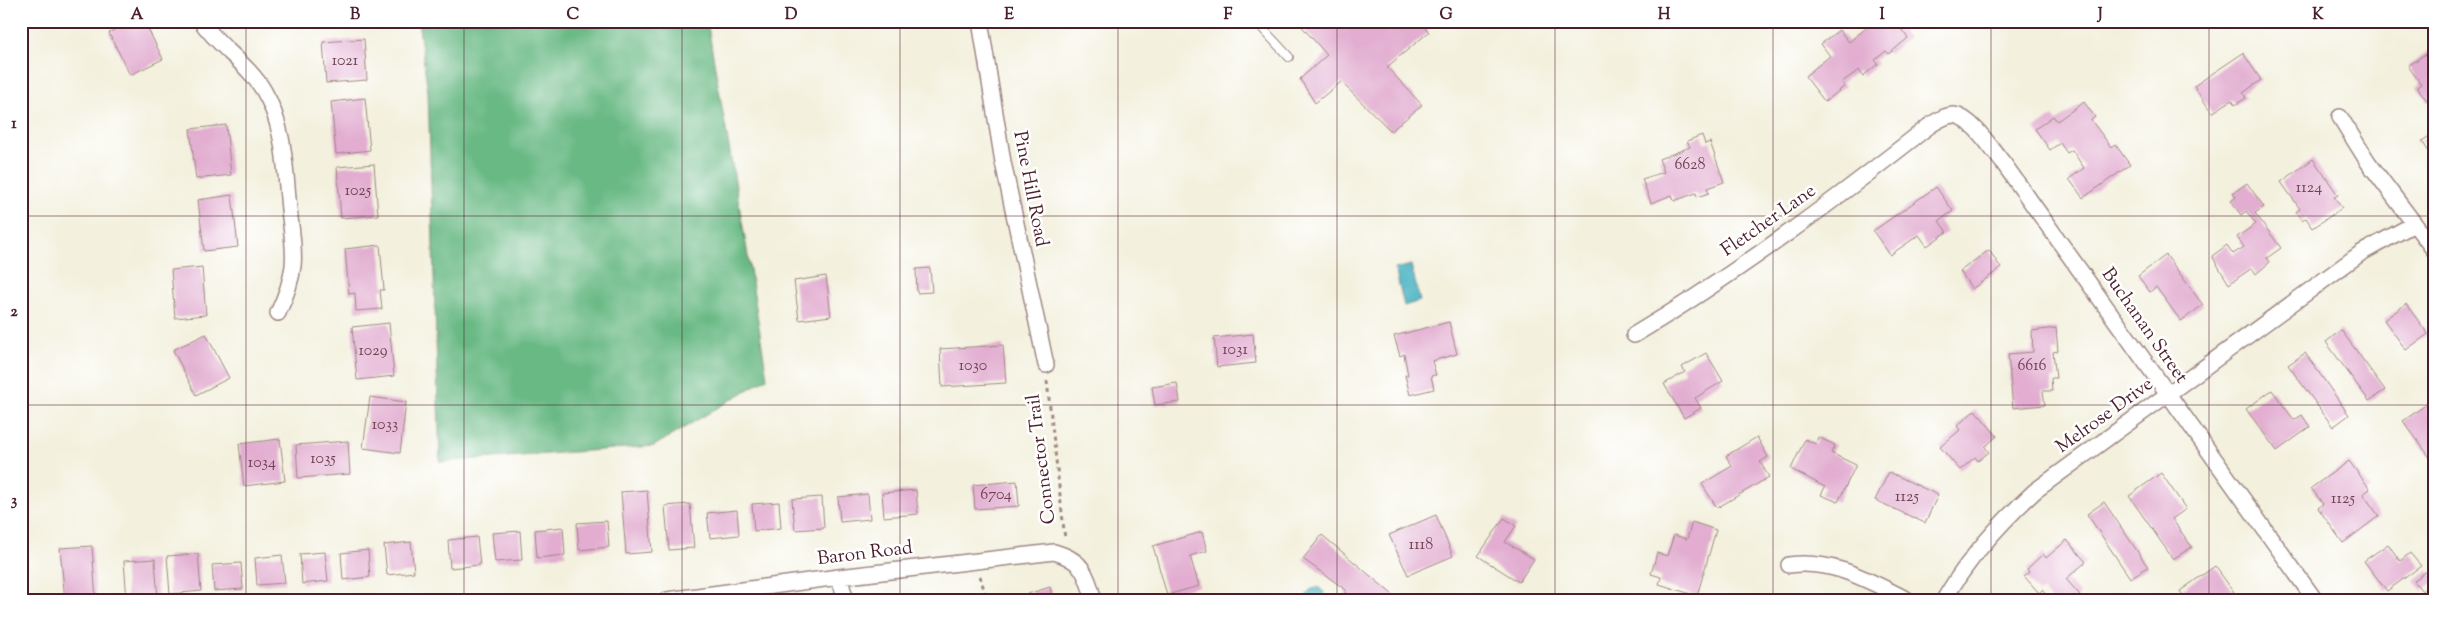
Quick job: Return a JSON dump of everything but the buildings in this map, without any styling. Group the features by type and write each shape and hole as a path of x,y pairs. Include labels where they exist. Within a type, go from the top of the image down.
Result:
{"street":[{"path":"201,21 214,39 246,68 264,90 282,134 294,251 288,291 278,313"},
{"name":"Pine Hill Road","path":"980,21 1003,162 1045,362"},
{"name":"Buchanan Street","path":"1921,132 1945,117 1954,115 1963,118 1974,126 2004,164 2314,600"},
{"path":"2340,117 2368,162 2434,250"},
{"name":"Fletcher Lane","path":"1634,335 1731,272 1834,200 1921,132"},
{"name":"Melrose Drive","path":"1944,600 1978,548 2035,491 2362,253 2414,224"},
{"name":"Baron Road","path":"667,600 1043,552 1054,552 1067,556"},
{"path":"1067,556 1078,563 1087,575 1094,600"},
{"path":"1789,565 1823,564 1846,570 1908,600"},
{"path":"839,577 846,600"}],"lane":[{"path":"1260,21 1263,29 1289,57"}],"path":[{"name":"Connector Trail","path":"1045,362 1067,556"},
{"path":"976,560 987,600"}],"green space":[{"path":"418,21 707,21 767,378 654,446 440,462 428,92"}],"water":[{"path":"1411,265 1420,301 1404,306 1395,269"},
{"path":"1318,587 1324,592 1322,600 1304,600 1310,590"}]}
